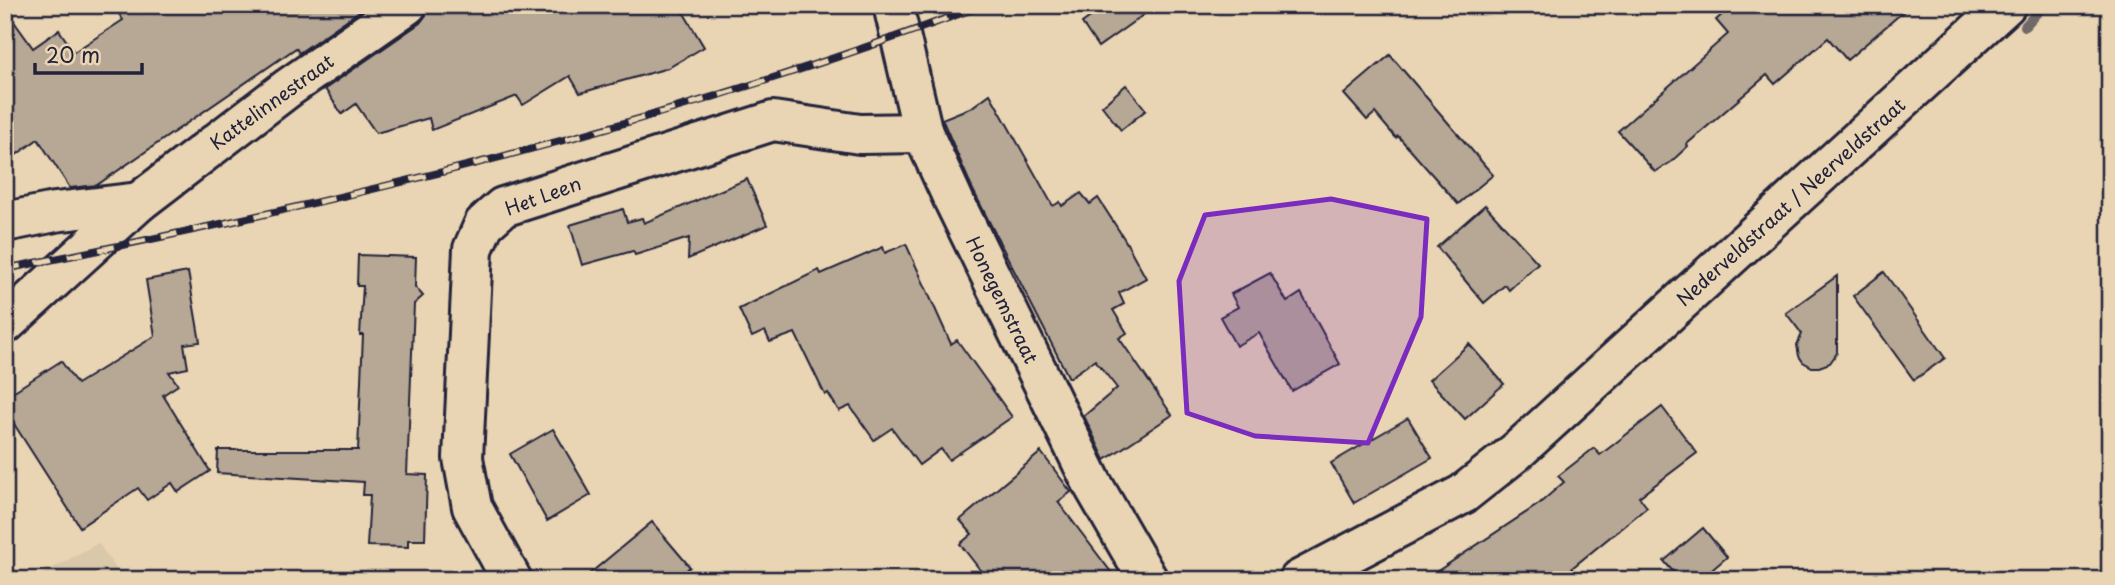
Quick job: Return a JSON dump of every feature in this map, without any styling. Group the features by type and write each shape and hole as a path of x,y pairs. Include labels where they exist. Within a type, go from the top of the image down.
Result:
{"street":[{"name":"Kattelinnestraat","path":"5,324 139,202 288,88 407,5"},
{"name":"Honegemstraat","path":"893,5 923,133 1093,483 1148,580"},
{"name":"Nederveldstraat / Neerveldstraat","path":"1299,580 1463,494 1516,452 2006,5"},
{"name":"Het Leen","path":"512,580 471,506 463,458 473,249 484,223 503,207 773,121 860,134 923,133"},
{"path":"5,222 55,212 139,202"}],"highlighted area":[{"path":"1331,199 1427,219 1421,317 1368,443 1255,436 1187,413 1179,281 1205,215"}],"shaded area":[{"path":"98,543 124,580 32,580"}],"building":[{"path":"113,5 368,5 299,53 296,48 97,185 70,188 38,139 5,163 5,9 33,48 59,30 74,52 123,20"},
{"path":"429,5 679,5 704,47 668,68 580,93 570,76 523,105 517,96 432,130 429,118 376,133 356,104 342,114 325,89 420,23"},
{"path":"1107,5 1157,5 1098,47 1082,23"},
{"path":"1733,5 1911,5 1847,60 1828,38 1775,84 1767,75 1687,144 1671,162 1655,172 1618,131 1728,34 1716,20"},
{"path":"1390,55 1493,175 1458,204 1375,113 1367,120 1344,94"},
{"path":"1126,85 1146,110 1121,130 1102,106"},
{"path":"990,94 1053,206 1060,202 1062,206 1081,193 1090,204 1098,198 1146,278 1119,293 1124,304 1113,310 1127,333 1119,338 1172,415 1105,460 1084,416 1117,388 1095,360 1069,378 973,190 942,119 972,107"},
{"path":"747,179 767,225 688,259 689,238 635,255 633,251 582,265 570,225 623,209 627,222 642,218 644,223"},
{"path":"1485,205 1538,263 1509,290 1505,285 1484,303 1437,247"},
{"path":"906,244 951,344 957,340 1012,417 949,460 941,449 919,465 892,428 874,440 850,406 839,411 828,393 825,395 795,333 770,342 765,331 752,337 739,309 819,270 821,274 883,247 885,253"},
{"path":"358,255 416,257 415,287 423,296 414,304 407,474 427,475 425,540 408,540 408,547 367,546 370,495 363,495 364,482 217,473 218,450 358,450 363,286 357,286"},
{"path":"188,272 200,342 184,344 188,368 169,372 178,385 163,395 210,471 178,492 172,483 147,500 138,488 80,527 5,410 5,397 61,361 77,384 155,336 146,280"},
{"path":"1884,272 1945,358 1914,380 1853,296"},
{"path":"1270,273 1287,302 1301,293 1340,364 1292,391 1259,333 1236,346 1220,317 1238,307 1231,294"},
{"path":"1837,276 1837,353 1830,363 1812,367 1799,356 1797,345 1802,334 1786,313"},
{"path":"1469,344 1504,384 1465,419 1429,380"},
{"path":"1662,407 1697,453 1639,497 1647,507 1572,568 1580,580 1424,580 1539,504 1564,482 1558,476 1594,448 1600,455"},
{"path":"1408,418 1432,458 1354,503 1331,463"},
{"path":"553,429 591,495 547,521 510,454"},
{"path":"1041,452 1071,492 1058,502 1117,580 988,580 960,544 972,534 960,520"},
{"path":"652,522 690,567 675,580 582,580"},
{"path":"1703,528 1727,557 1700,580 1680,580 1664,561"}],"waterway":[{"path":"2025,26 2044,5"}],"railway":[{"path":"5,269 253,217 500,157 743,88 983,5"}]}
